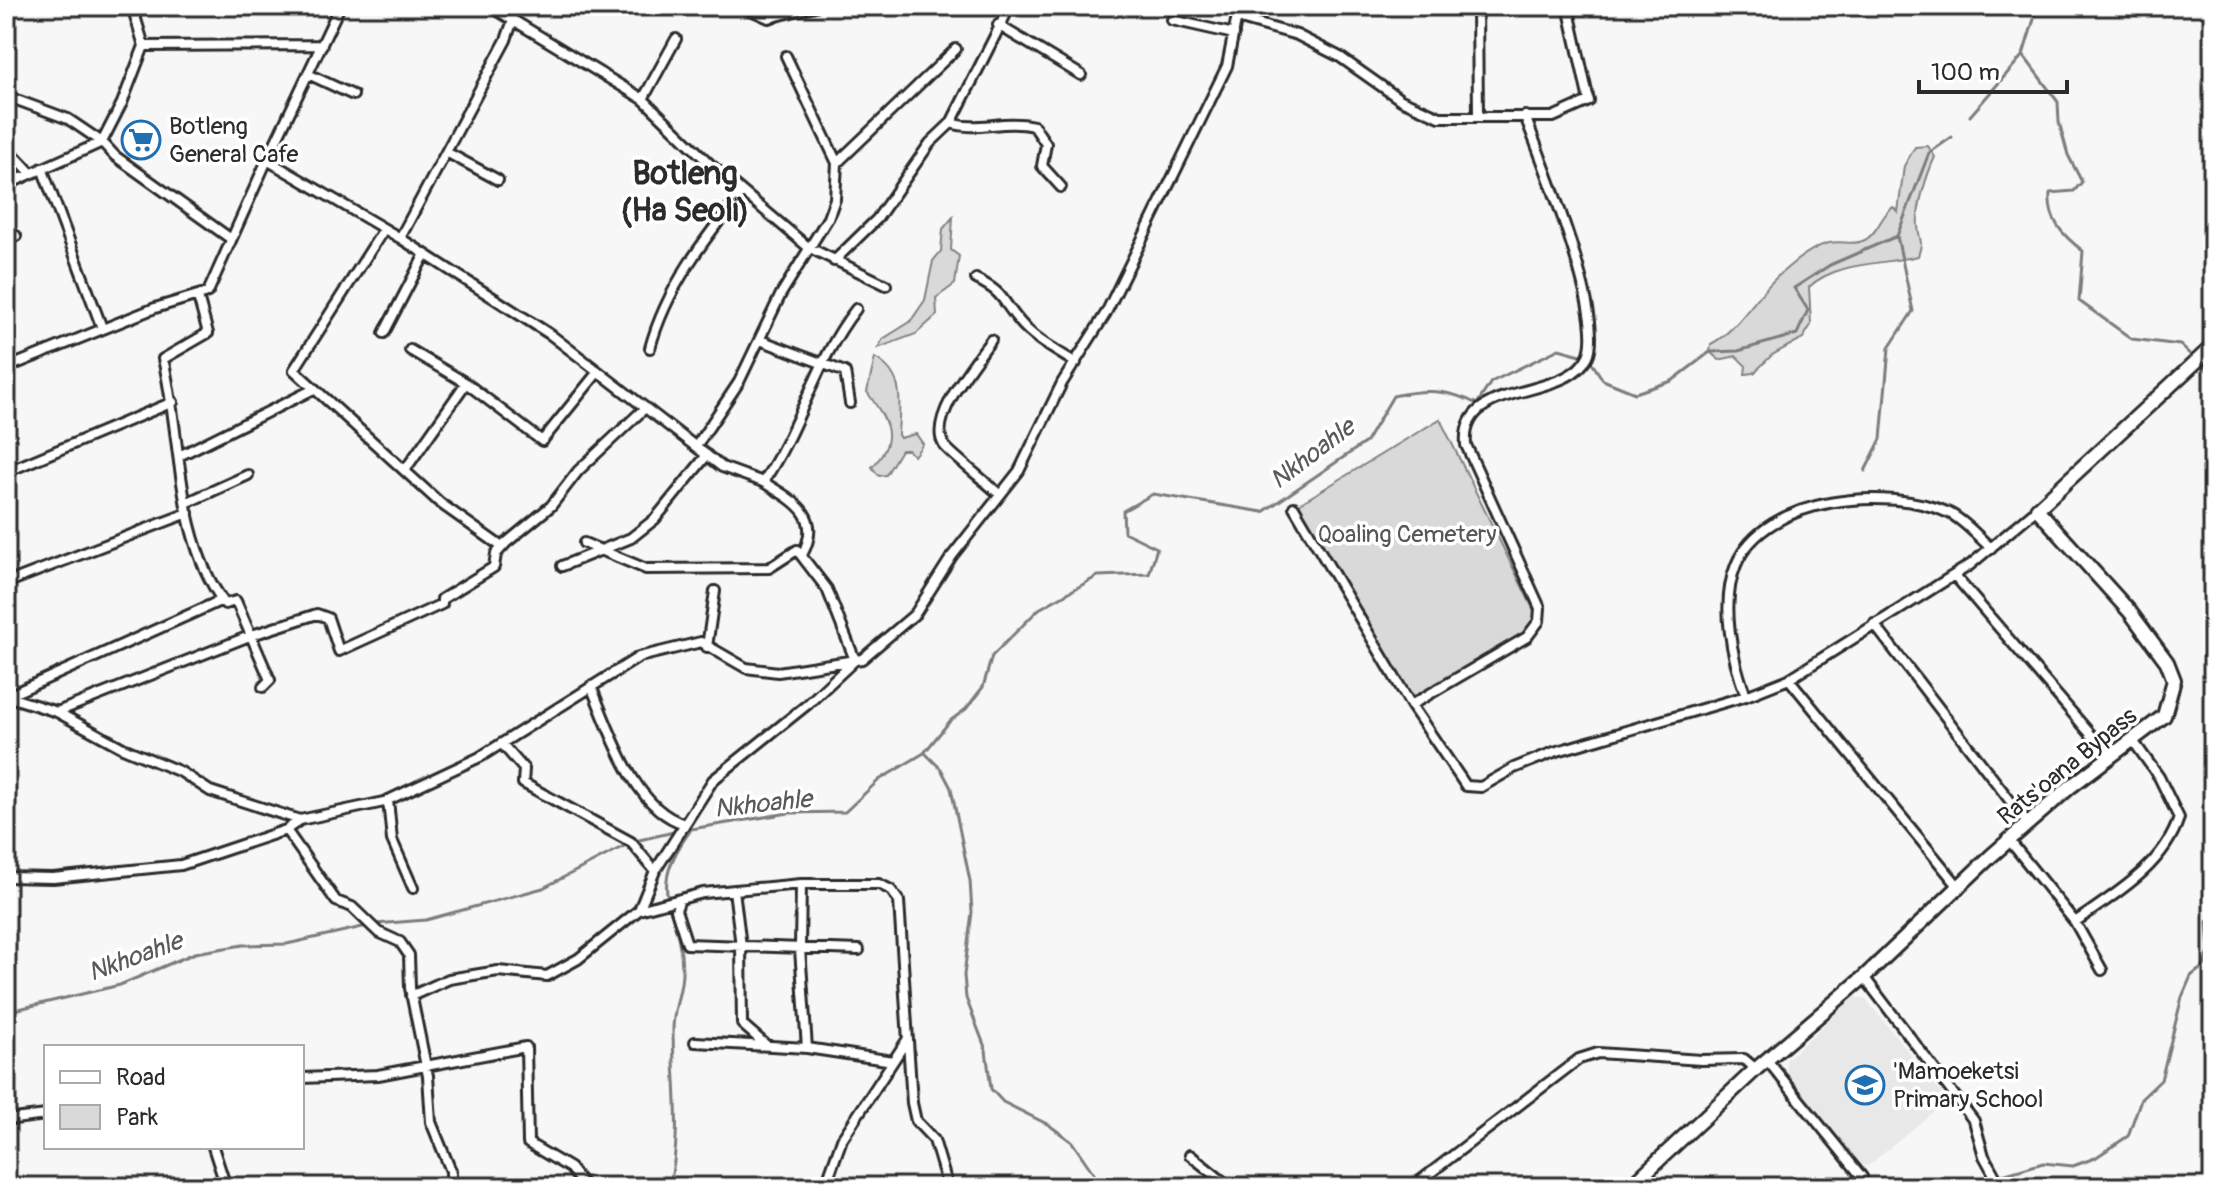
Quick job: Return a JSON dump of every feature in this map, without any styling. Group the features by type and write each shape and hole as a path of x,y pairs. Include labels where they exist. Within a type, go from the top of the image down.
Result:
{"street":[{"path":"6,185 102,142 122,103 144,46 132,6"},
{"path":"6,368 102,328 208,292 340,6"},
{"path":"490,6 643,99 680,138 808,247 886,285"},
{"path":"746,7 769,18 815,6"},
{"path":"834,261 877,219 930,143 951,123 1010,6"},
{"path":"6,877 53,878 181,865 286,830 300,820 388,800 502,744 639,657 666,648 701,642 746,668 767,671 862,659 915,614 952,556 1019,471 1062,383 1147,233 1184,148 1227,66 1239,6"},
{"path":"1477,6 1478,116"},
{"path":"1237,18 1297,35 1340,57 1401,100 1440,117 1553,117 1589,101 1568,6"},
{"path":"400,238 448,153 513,20"},
{"path":"1172,20 1234,34"},
{"path":"998,25 1081,75"},
{"path":"643,99 676,39"},
{"path":"144,46 322,45"},
{"path":"837,163 956,49"},
{"path":"697,445 739,382 781,294 828,218 835,199 837,163 786,56"},
{"path":"308,74 353,95"},
{"path":"6,96 68,119 231,239"},
{"path":"1411,705 1527,637 1539,621 1540,608 1465,436 1471,419 1491,402 1571,375 1588,357 1591,345 1584,297 1563,218 1525,116"},
{"path":"951,123 967,129 997,122 1034,126 1046,144 1042,166 1061,187"},
{"path":"448,153 498,180"},
{"path":"6,155 17,158 31,173"},
{"path":"267,160 400,238 551,335 722,467 763,482 800,510 811,524 812,534 802,555"},
{"path":"42,168 102,328"},
{"path":"650,348 668,303 697,250 742,192"},
{"path":"384,229 294,370 452,513 475,525 502,547"},
{"path":"6,241 16,236"},
{"path":"384,333 425,254"},
{"path":"976,279 993,287 1009,303 1019,322 1076,363"},
{"path":"198,297 208,333 163,359 173,402 187,508 193,537 222,600 225,604 236,601 252,635 270,680 263,687"},
{"path":"763,482 788,440 822,362 856,309"},
{"path":"760,340 845,372 850,403"},
{"path":"991,340 954,392 939,425 943,444 1000,495"},
{"path":"1294,507 1411,705 1466,786 1481,787 1514,768 1554,752 1746,696 1789,679 1954,575 1991,548 2213,346"},
{"path":"410,350 466,383 542,441 597,373"},
{"path":"405,470 466,383"},
{"path":"179,456 314,389"},
{"path":"6,472 173,402"},
{"path":"57,712 252,635 323,615 331,624 339,651 442,604 442,599 494,567 496,554 502,547 551,506 578,471 645,408"},
{"path":"562,566 631,538 655,519 707,455"},
{"path":"6,583 187,508 248,475"},
{"path":"1746,696 1735,666 1729,597 1736,564 1754,540 1788,514 1841,501 1920,504 1951,514 1991,548"},
{"name":"Rats'oana Bypass","path":"1639,1185 1761,1064 1864,977 2009,840 2164,716 2174,680 2167,662 2130,612 2037,509"},
{"path":"584,543 646,569 769,568 797,550 827,589 855,660"},
{"path":"1954,575 2111,758"},
{"path":"707,647 715,591"},
{"path":"7,695 222,600"},
{"path":"1874,624 2028,824"},
{"path":"639,910 655,871 713,780 808,704 855,660"},
{"path":"1789,679 1959,887"},
{"path":"591,686 631,780 669,820 685,824"},
{"path":"7,695 57,712 123,748 181,772 210,791 300,820"},
{"path":"2075,922 2148,868 2172,840 2179,818 2159,777 2134,742"},
{"path":"502,744 524,769 523,783 631,842 655,871"},
{"path":"388,800 392,840 413,888"},
{"path":"286,830 336,901 352,907 378,932 400,942 409,955 411,996 426,1066 431,1122 451,1171 451,1185"},
{"path":"2009,840 2075,922 2102,970"},
{"path":"411,996 449,979 498,971 547,976 578,959 639,910 680,899 801,884 879,884 891,890 899,901 907,1040 916,1121 934,1140 948,1187"},
{"path":"801,884 800,949 807,1048"},
{"path":"734,890 741,946 742,1024 766,1045"},
{"path":"680,899 676,910 687,944 859,950"},
{"path":"1864,977 1974,1121 1984,1156 2001,1187"},
{"path":"828,1186 842,1139 907,1040"},
{"path":"695,1042 834,1049 893,1061"},
{"path":"304,1078 378,1075 526,1047 528,1143 570,1168 585,1187"},
{"path":"1412,1187 1579,1059 1598,1053 1701,1060 1744,1059 1761,1064 1862,1177 1852,1187"},
{"path":"6,1120 44,1115"},
{"path":"214,1149 226,1187"},
{"path":"1190,1155 1230,1187"}],"shaded area":[{"name":"'Mamoeketsi Primary School","path":"1854,997 1866,999 1943,1095 1944,1103 1868,1166 1859,1165 1787,1074 1786,1060"}],"green space":[{"path":"1928,146 1935,157 1919,210 1921,243 1918,256 1847,268 1820,279 1809,287 1811,325 1803,338 1772,355 1754,373 1745,374 1746,366 1736,356 1719,360 1710,352 1711,344 1729,331 1769,285 1801,257 1829,243 1865,240 1893,207 1898,212 1904,166 1915,147"},
{"path":"953,217 951,250 959,256 955,284 936,298 937,315 916,334 878,348 883,339 910,322 925,300 933,261 941,251 943,229"},
{"path":"875,358 885,365 897,382 900,402 898,435 900,438 916,434 923,444 914,456 908,450 901,450 886,475 879,476 872,467 886,447 888,430 867,392"},
{"name":"Qoaling Cemetery","path":"1440,419 1539,621 1527,637 1411,705 1299,504"}],"waterway":[{"name":"Nkhoahle","path":"1970,116 2023,55 2038,6"},
{"path":"2023,55 2058,102 2059,122 2068,155 2082,182 2074,191 2050,193 2054,219 2083,251 2079,301 2132,339 2180,345 2195,359"},
{"name":"Nkhoahle","path":"685,830 789,813 845,812 879,780 924,753 983,687 992,656 1039,609 1098,576 1149,574 1157,548 1124,532 1123,511 1153,494 1263,512 1366,442 1393,396 1436,392 1456,395 1477,404 1491,382 1559,349 1588,357 1603,380 1635,393 1672,381 1710,352 1738,351 1797,334 1808,310 1794,288 1830,265 1897,236 1929,153 1952,137"},
{"path":"1865,471 1881,439 1889,348 1913,311 1897,236"},
{"path":"2201,364 2210,373 2213,384"},
{"path":"925,753 941,769 951,788 970,881 972,912 964,975 966,998 986,1050 991,1089 1003,1102 1049,1125 1072,1142 1103,1187"},
{"name":"Nkhoahle","path":"635,841 678,831"},
{"path":"669,1187 676,1147 673,1021 682,969 667,886 676,853 690,831"},
{"name":"Nkhoahle","path":"375,924 426,920 543,888 628,844"},
{"path":"1983,1187 1996,1177 2043,1163 2073,1166 2095,1158 2128,1136 2141,1099 2161,1080 2182,997 2191,976 2204,966 2209,951 2207,922 2213,914"},
{"name":"Nkhoahle","path":"6,1012 120,985 195,953 243,945 287,944 367,926"}],"place":[{"name":"Botleng General Cafe","path":"141,140"},
{"name":"'Mamoeketsi Primary School","path":"1865,1085"}],"district":[{"name":"Botleng (Ha Seoli)","path":"685,192"}]}
